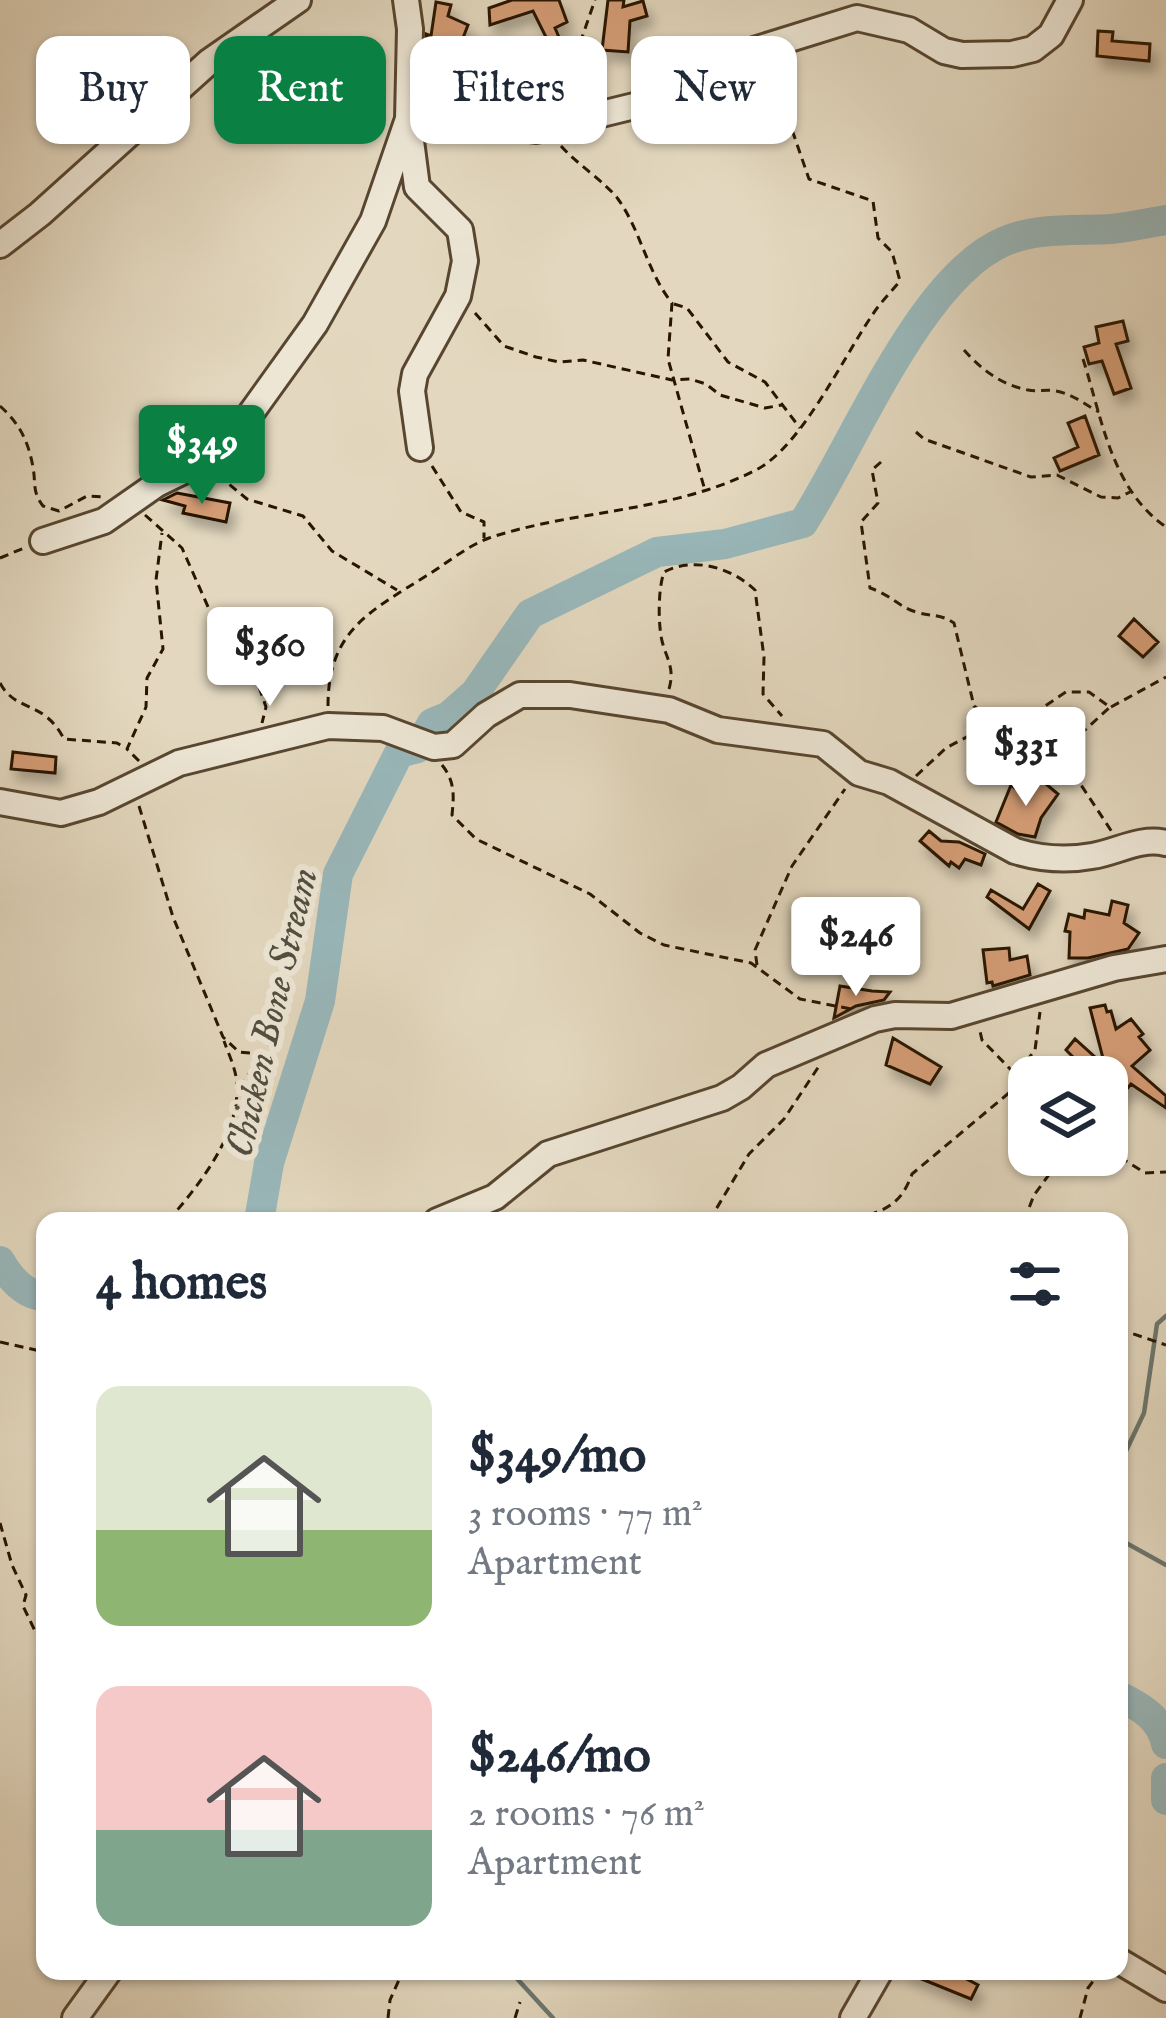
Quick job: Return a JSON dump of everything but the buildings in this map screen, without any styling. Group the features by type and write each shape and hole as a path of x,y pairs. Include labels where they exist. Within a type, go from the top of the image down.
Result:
{"street":[{"path":"0,245 210,61 298,0"},
{"path":"43,541 104,521 157,484 208,459 241,427 338,287 388,188 410,108 406,0"},
{"path":"797,37 857,18 910,30 944,51 1012,54 1033,49 1051,35 1070,0"},
{"path":"413,144 417,187 460,230 466,262 458,296 415,374 412,392 420,448"},
{"path":"0,802 61,813 132,788 155,773 328,726 394,730 432,747 460,742 486,715 520,695 570,695 669,710 718,730 835,750 859,773 901,789 1016,851 1055,860 1102,854 1150,839 1166,843"},
{"path":"459,1212 495,1197 548,1154 722,1098 766,1064 875,1019 967,1012 1114,968 1166,959"},
{"path":"1128,1966 1166,1989"},
{"path":"75,2018 102,1980"},
{"path":"853,2018 875,1980"}],"path":[{"path":"582,36 595,0"},
{"path":"569,144 585,172 615,195 641,240 659,287 672,303 687,308 728,362 765,382 800,428"},
{"path":"328,726 328,685 339,646 359,620 399,591 484,540 635,510 760,469 800,428 856,347 870,318 900,281 892,252 878,238 873,201 808,179 797,144"},
{"path":"458,296 504,346 559,362 583,360 706,384 720,394 765,408 782,405"},
{"path":"672,303 668,358 705,489"},
{"path":"964,350 1004,382 1034,391 1051,389 1100,412"},
{"path":"1083,359 1114,459 1130,492 1166,527"},
{"path":"0,406 22,428 33,466 32,486 43,506 59,511 97,495 125,506 182,548 220,634 258,684 266,707 265,742"},
{"path":"916,432 924,439 1031,477 1057,475 1101,497 1118,498 1130,492"},
{"path":"420,448 438,471 454,505 484,522 484,540"},
{"path":"208,459 220,477 247,499 302,516 332,551 399,591"},
{"path":"881,462 872,470 878,502 861,522 870,588 893,595 918,614 940,613 954,623 974,706 1001,725"},
{"path":"127,749 146,707 147,678 163,649 156,580 163,530"},
{"path":"0,558 43,541"},
{"path":"669,710 673,672 662,640 664,572 688,566 727,568 755,590 764,657 763,694 802,741"},
{"path":"1102,854 1113,835 1060,753 1110,707 1166,676"},
{"path":"0,683 10,698 48,715 64,739 117,742 155,773"},
{"path":"901,789 946,748 1039,710 1066,692 1089,692 1110,707"},
{"path":"432,747 450,774 452,814 476,839 577,887 664,945 758,966 800,999 833,1002 875,1019"},
{"path":"758,966 755,950 792,866 859,773"},
{"path":"132,788 173,917 235,1073 237,1094 227,1134 176,1212"},
{"path":"237,1094 275,1029 273,985"},
{"path":"1030,1056 1042,1005 1038,991"},
{"path":"967,1012 982,1040 1008,1066"},
{"path":"223,1037 239,1052 266,1051"},
{"path":"714,1212 749,1154 784,1120 828,1054 831,1040"},
{"path":"880,1212 888,1210 906,1190 912,1174 1008,1095"},
{"path":"1128,1163 1145,1174 1166,1172"},
{"path":"1028,1212 1048,1176"},
{"path":"1128,1331 1166,1345"},
{"path":"0,1342 36,1350"},
{"path":"0,1523 26,1595 23,1606 36,1633"},
{"path":"388,2018 399,1980"},
{"path":"1080,2018 1095,1980"},
{"path":"515,2018 520,2002"}],"waterway":[{"name":"Chicken Bone Stream","path":"261,1212 269,1163 320,1001 338,874 399,753 418,748 432,723 449,716 475,693 530,614 657,552 725,544 803,523 916,327 972,262 1003,242 1029,234 1166,220"},
{"name":"Chicken Bone Stream","path":"0,1261 19,1285 36,1294"},
{"path":"0,1282 12,1280"},
{"path":"1128,1447 1144,1413 1157,1324 1166,1316"},
{"path":"1128,1544 1166,1565"},
{"path":"1128,1701 1155,1720 1166,1744"},
{"path":"1166,1778 1166,1800"},
{"path":"518,1980 553,2018"}]}
